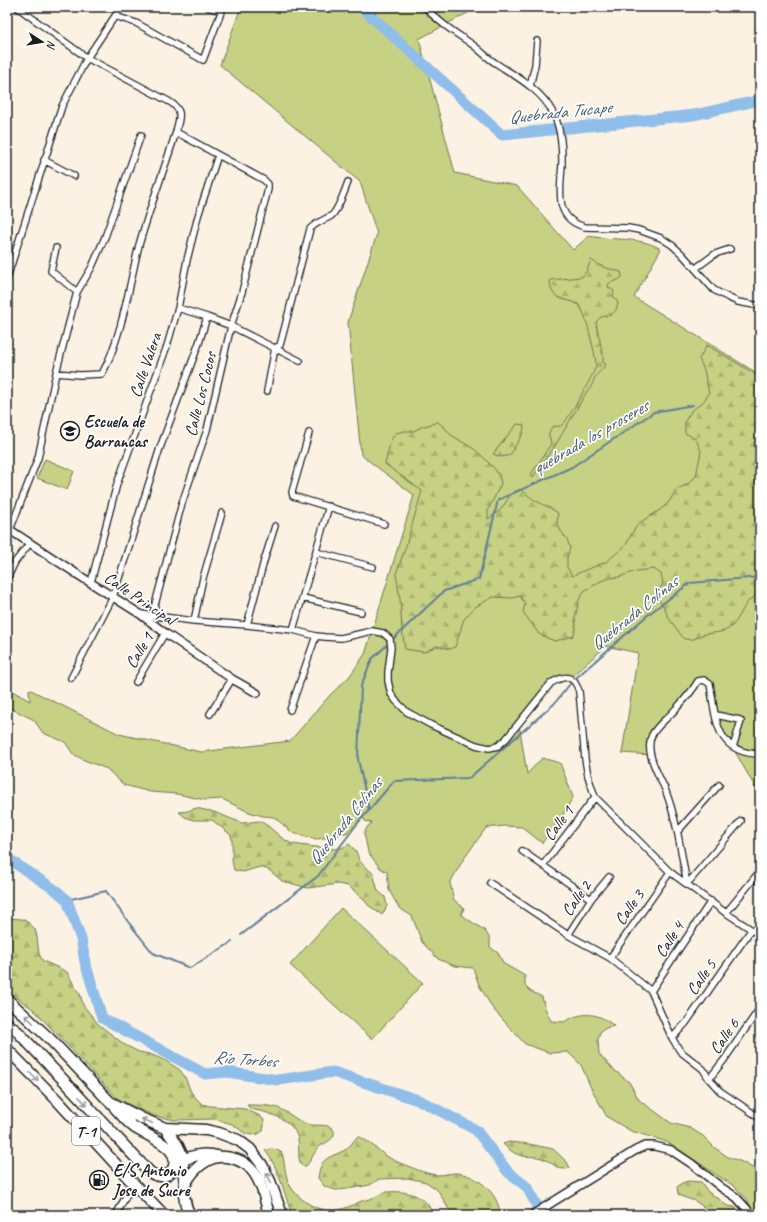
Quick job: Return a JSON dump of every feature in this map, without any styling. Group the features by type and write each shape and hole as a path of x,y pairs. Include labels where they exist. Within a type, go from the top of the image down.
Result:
{"highway":[{"name":"T-1","path":"7,999 50,1039 110,1102 143,1119 165,1128 206,1130 238,1140 250,1149 262,1164 270,1181 282,1215"},
{"path":"7,1023 155,1176 165,1176 174,1169 179,1162 196,1156 209,1153 220,1157"},
{"name":"T-1","path":"7,1049 57,1100 164,1215"},
{"path":"110,1102 134,1127 170,1150 179,1162"},
{"path":"165,1128 178,1146 179,1162 185,1185 184,1195 186,1206 190,1215"},
{"path":"185,1185 191,1175 209,1159 230,1157 251,1168 257,1177 270,1215"}],"street":[{"path":"17,7 87,58 170,102 177,107 180,112 176,132 140,244 122,315 106,366 102,374 80,375 56,373"},
{"path":"7,278 62,106 87,58 120,7"},
{"path":"115,16 136,23 203,60 222,9 208,7"},
{"path":"425,7 434,17 456,34 473,45 492,61 530,86 548,104 558,125 562,160 560,186 561,207 568,218 580,225 585,226 628,228 651,234 672,245 696,268 714,290 744,304 760,306"},
{"path":"530,86 535,65 537,40"},
{"path":"176,132 218,155"},
{"path":"9,529 38,458 56,373 77,292 92,267 105,237 141,134"},
{"name":"Calle Los Cocos","path":"152,616 182,503 207,430 231,326 242,292 268,189 268,184 264,180 218,155"},
{"name":"Calle Valera","path":"92,582 117,484 167,346 178,308 187,260 198,216 218,155"},
{"path":"44,160 74,176"},
{"path":"267,391 275,348 280,345 310,229 332,215 341,200 348,182"},
{"path":"56,248 51,271 77,292"},
{"path":"696,268 715,254 730,249"},
{"path":"7,258 13,260"},
{"path":"178,308 231,326 300,361"},
{"path":"71,678 113,597 160,448 199,343 207,317"},
{"path":"308,433 292,494 293,496 384,524"},
{"path":"294,630 329,506"},
{"path":"194,621 203,578 222,513"},
{"path":"247,625 275,526"},
{"name":"Calle Principal","path":"9,529 92,582 140,614 165,633 257,693"},
{"path":"7,580 15,562 30,543"},
{"path":"316,552 373,567"},
{"path":"303,598 361,612"},
{"path":"140,614 194,621 294,630 316,636 341,638 372,631 383,633 390,639 391,648 388,680 391,694 396,701 407,712 431,725 476,745 489,748 498,746 506,739 551,683 561,677 570,677 576,682 579,691 585,759 588,776 595,797 670,872 726,913 760,935"},
{"name":"Calle 1","path":"136,682 165,633"},
{"path":"290,710 316,636"},
{"path":"210,714 232,678"},
{"path":"687,884 678,831 672,809 651,756 649,744 652,735 656,728 671,715 694,689 698,681 707,681 710,684 719,731 725,740 733,747 748,754 760,754"},
{"path":"716,715 741,721 733,747"},
{"path":"678,831 719,785"},
{"name":"Calle 1","path":"543,866 595,797"},
{"path":"687,884 741,821"},
{"path":"522,851 591,899"},
{"path":"726,913 760,871"},
{"name":"Calle 3","path":"610,958 670,872"},
{"name":"Calle 2","path":"568,935 591,899 608,877"},
{"path":"490,883 568,935 610,958 651,991 672,1038 680,1051 703,1069 709,1079 720,1091 760,1118"},
{"name":"Calle 4","path":"651,991 711,902"},
{"name":"Calle 5","path":"672,1038 686,1023 752,930"},
{"name":"Calle 6","path":"709,1079 760,1008"},
{"path":"532,1215 631,1153 645,1146 654,1146 671,1150 736,1197 747,1209 750,1215"},
{"path":"116,1215 133,1183"}],"green space":[{"path":"241,7 475,7 475,9 419,39 455,173 517,186 573,250 589,236 635,240 661,249 634,297 760,375 760,796 733,748 719,732 710,684 704,680 698,682 658,730 650,744 651,755 622,753 638,653 606,646 570,678 551,684 519,724 527,774 542,758 560,763 573,797 561,818 542,843 522,827 504,826 486,828 463,860 450,883 454,900 464,908 461,915 484,930 490,938 490,947 498,953 504,964 525,976 525,986 530,991 542,997 551,1021 564,1022 577,1016 590,1015 608,1021 614,1026 606,1028 600,1032 598,1040 599,1054 613,1069 629,1082 639,1100 671,1123 690,1128 703,1136 715,1148 728,1157 742,1162 756,1170 760,1175 760,1215 753,1215 747,1199 734,1186 667,1142 631,1131 607,1117 591,1088 581,1065 568,1052 550,1053 525,1044 493,1009 479,985 473,968 455,966 438,959 422,942 412,916 399,908 389,890 387,872 380,868 368,852 364,833 368,826 372,823 365,821 362,815 357,824 348,832 333,837 316,839 293,833 274,817 249,812 222,799 205,800 177,794 150,792 124,785 107,769 73,754 65,742 43,733 34,720 7,705 7,688 30,701 29,689 119,734 201,752 290,741 330,695 349,677 365,654 414,495 361,455 348,322 377,234 360,182 220,65"},
{"path":"591,260 603,267 621,272 622,277 609,283 608,287 614,291 613,295 618,303 616,310 611,315 601,317 596,322 603,363 606,364 595,377 591,387 587,391 555,446 533,477 530,476 551,444 549,434 550,430 552,427 561,426 566,421 596,366 591,339 582,310 574,303 564,300 554,294 551,288 550,280 582,277"},
{"path":"707,345 760,377 760,594 754,596 747,603 736,622 729,629 722,632 702,635 695,639 684,639 668,617 659,600 659,591 663,583 661,574 654,569 636,571 619,577 610,578 601,581 584,591 579,600 575,618 576,628 573,636 555,641 547,638 539,634 523,612 525,604 520,596 512,598 493,597 475,607 464,619 455,647 450,649 437,646 424,652 405,649 396,574 422,491 385,464 391,440 396,433 414,431 421,427 438,422 451,435 481,455 499,475 501,484 488,510 488,519 502,508 512,493 520,489 534,500 558,513 557,523 567,539 570,548 567,557 567,567 572,576 606,562 626,545 639,523 660,510 669,502 676,490 688,484 696,476 701,451 696,439 685,433 685,421 692,410 702,403 709,394 704,370 699,359"},
{"path":"517,424 524,425 523,433 510,455 501,457 493,454"},
{"path":"45,459 74,471 67,490 37,478"},
{"path":"196,808 214,812 242,823 260,821 290,843 333,849 342,848 349,844 356,851 359,860 373,873 378,891 385,897 387,906 382,915 368,905 363,898 348,886 338,884 308,888 282,881 269,870 260,867 243,872 234,870 232,861 231,835 212,820 194,820 185,817 179,812"},
{"path":"341,908 423,983 372,1039 290,965"},
{"path":"7,918 22,919 35,929 39,954 43,961 67,972 80,994 83,1005 98,1024 125,1045 139,1052 150,1054 166,1061 180,1070 185,1077 191,1092 202,1104 245,1109 260,1116 264,1120 263,1131 252,1135 246,1134 232,1124 215,1119 175,1120 154,1116 117,1098 34,1010 7,990"},
{"path":"247,1105 278,1108 307,1124 324,1125 330,1127 334,1131 334,1134 330,1140 318,1148 306,1166 302,1166 299,1156 297,1136 290,1125 278,1117 253,1109"},
{"path":"358,1136 390,1158 430,1174 438,1175 456,1173 471,1177 491,1192 499,1206 500,1214 484,1215 473,1212 468,1215 455,1215 448,1208 435,1188 426,1182 408,1178 379,1179 370,1185 348,1189 336,1190 325,1187 318,1178 323,1162 326,1159 347,1149"},
{"path":"509,1142 553,1149 567,1162 570,1168 562,1169 541,1158 517,1154 503,1144"},
{"path":"272,1149 282,1153 290,1186 301,1198 316,1208 333,1211 385,1193 400,1192 413,1194 427,1203 431,1215 292,1215 278,1174 265,1150"},
{"path":"688,1181 701,1182 708,1192 728,1206 735,1207 741,1215 717,1215 695,1201 678,1194 677,1187"}],"waterway":[{"name":"Quebrada Tucape","path":"361,7 502,135 694,115 760,100"},
{"name":"quebrada los proseres","path":"393,639 444,591 479,579 498,500 572,467 654,412 693,405"},
{"name":"Quebrada Colinas","path":"577,677 650,613 690,583 760,577"},
{"name":"quebrada los proseres","path":"369,810 358,759 361,686 372,659 388,644"},
{"name":"Quebrada Colinas","path":"241,935 318,876 357,824 394,781 469,778 554,704 570,684"},
{"name":"Río Torbes","path":"7,858 57,891 67,900 81,939 85,962 102,1018 205,1074 227,1072 278,1080 333,1072 421,1101 476,1130 508,1172 527,1187 536,1204 538,1215"},
{"name":"Quebrada Colinas","path":"67,900 106,891 153,953 190,968 232,942"},
{"path":"754,1215 760,1211"}],"place":[{"name":"Escuela de Barrancas","path":"70,431"},
{"name":"E/S Antonio Jose de Sucre","path":"99,1180"}]}
